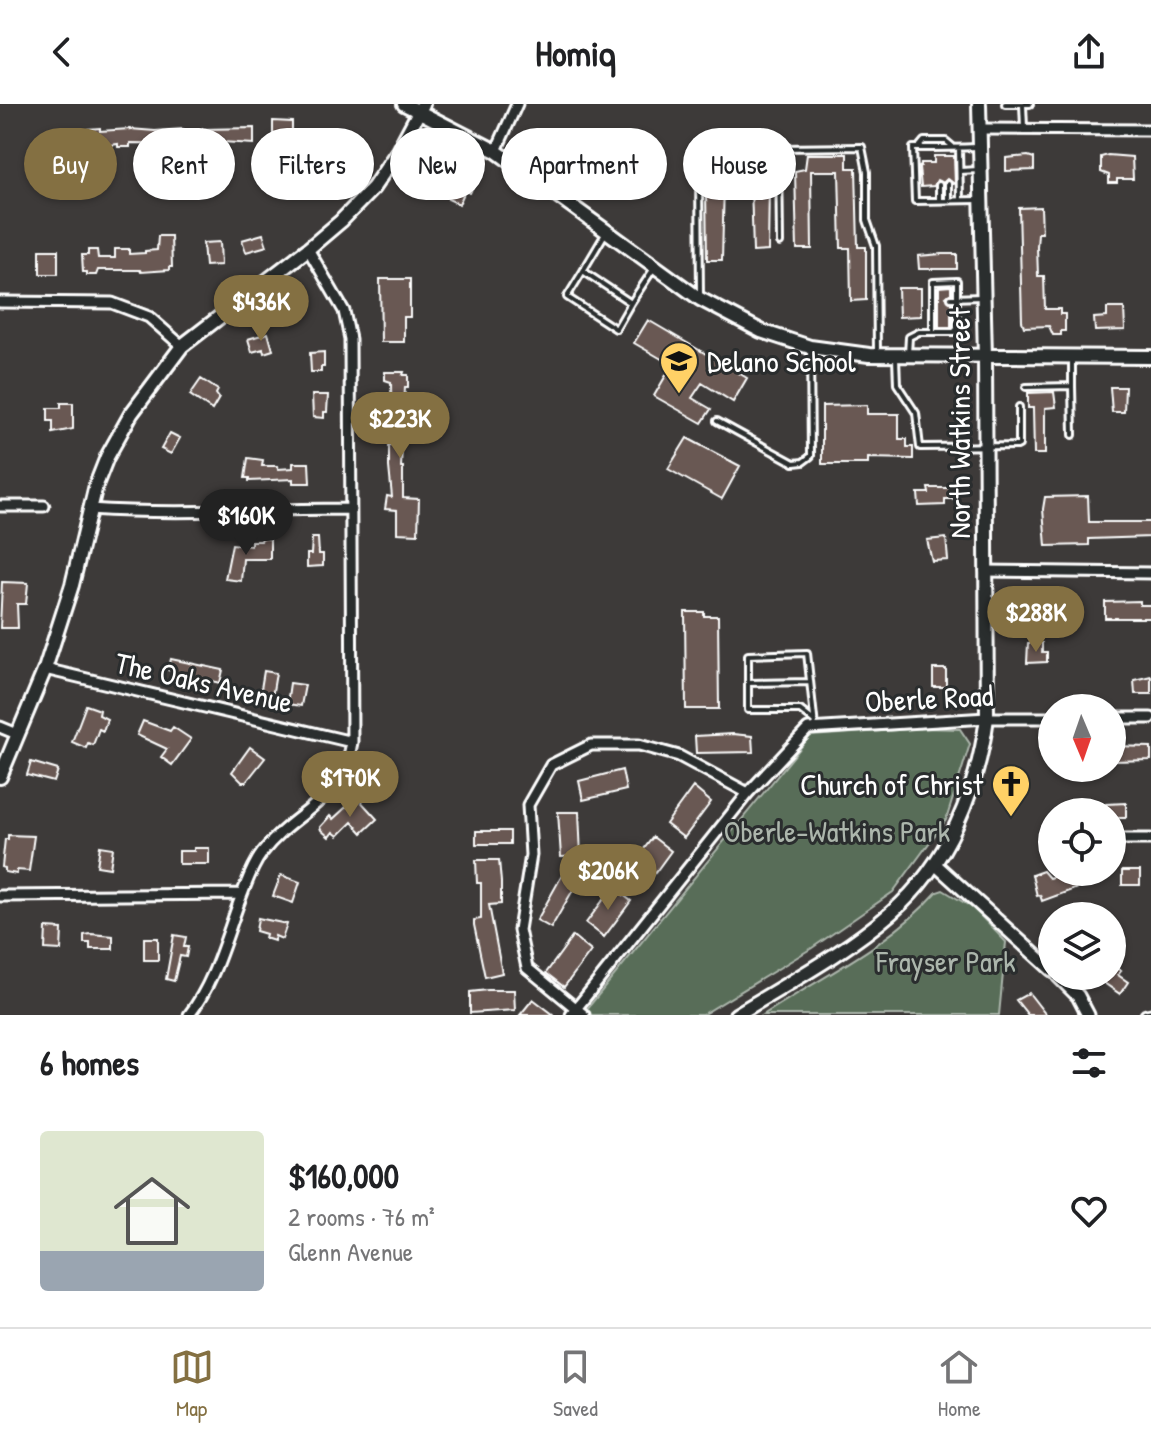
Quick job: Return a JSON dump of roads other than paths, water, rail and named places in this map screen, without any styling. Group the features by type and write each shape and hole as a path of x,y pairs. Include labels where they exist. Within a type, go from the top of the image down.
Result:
{"main road":[{"path":"404,104 421,108 496,151 700,299 761,331 810,347 877,355 1151,357"},
{"name":"North Watkins Street","path":"736,1015 805,973 891,913 916,889 935,864 955,828 978,770 987,718 985,357 979,104"},
{"path":"0,777 45,669 72,585 89,509 107,457 118,436 182,346 308,249 373,188 398,151 421,108"}],"street":[{"path":"496,151 517,104"},
{"path":"981,129 1151,130"},
{"path":"189,1015 208,984 242,894 262,853 340,780 349,763 352,742 350,339 344,311 308,249"},
{"path":"0,302 112,303 149,317 182,346"},
{"path":"0,506 44,506"},
{"path":"89,509 153,514 246,509 350,509"},
{"path":"985,571 1151,573"},
{"name":"The Oaks Avenue","path":"45,669 352,742"},
{"name":"Oberle Road","path":"812,726 1038,718"},
{"path":"1126,718 1151,718"},
{"path":"748,793 679,756 639,745 591,745 551,765 528,805 531,855 519,930 527,968 577,1013 748,793 812,726"},
{"path":"0,727 17,734"},
{"path":"1126,839 1151,839"},
{"path":"935,864 1038,957"},
{"path":"0,896 242,894"},
{"path":"1072,990 1088,1015"}],"lane":[{"path":"1005,104 1030,104"},
{"path":"1023,105 1024,129"},
{"path":"919,148 924,141 946,141 948,156"},
{"path":"796,148 862,147 867,172 867,220 876,246 877,355"},
{"path":"981,147 949,148 938,153 913,148 915,201 982,200"},
{"path":"959,148 960,200"},
{"path":"960,171 982,170"},
{"path":"948,184 948,200"},
{"path":"939,185 939,200"},
{"path":"700,299 701,200"},
{"path":"780,200 780,243"},
{"path":"606,231 567,297 616,329 655,267"},
{"path":"583,271 631,303"},
{"path":"933,332 936,318 933,282 957,281 957,329 954,332 933,332 919,332 909,337 902,356 897,384 916,413 920,447 1019,445 1019,407"},
{"path":"951,298 984,297"},
{"path":"951,318 957,318"},
{"path":"717,421 794,463 803,462 811,456 810,347"},
{"path":"1071,357 1073,435"},
{"path":"1026,387 1072,386"},
{"path":"807,653 812,726 800,710 748,710 748,655 807,653"},
{"path":"748,683 810,682"}],"place":[{"name":"Delano School","path":"679,395"},
{"name":"Church of Christ","path":"1011,818"}],"park label":[{"name":"Oberle-Watkins Park","path":"837,831"},
{"name":"Frayser Park","path":"946,961"}]}
